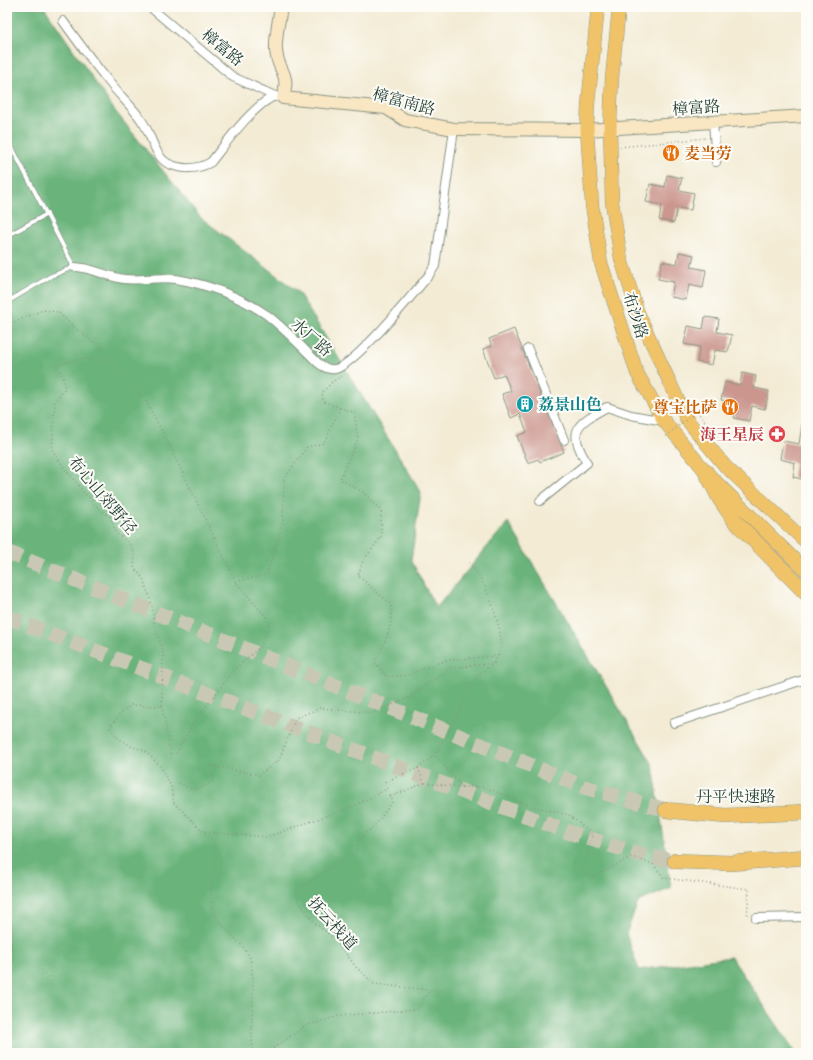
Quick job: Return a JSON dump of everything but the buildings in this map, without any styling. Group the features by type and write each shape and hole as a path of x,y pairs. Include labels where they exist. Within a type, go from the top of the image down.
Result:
{"highway":[{"path":"706,472 720,499 736,521 806,593"},
{"path":"770,815 806,807"},
{"name":"丹平快速路","path":"666,810 725,816 770,815 806,812"},
{"path":"731,863 806,857"},
{"path":"676,861 780,866 806,865"}],"main road":[{"name":"布沙路","path":"598,7 588,104 587,130 592,205 601,263 637,373 664,421 706,472 806,571"},
{"name":"布沙路","path":"619,7 612,78 610,128 612,202 621,259 638,313 687,420 725,466 806,542"},
{"path":"592,205 612,202"}],"street":[{"name":"樟富路","path":"150,7 233,77 279,97"},
{"path":"63,21 109,83 142,121 157,150 166,162 183,167 195,168 211,162 257,108 266,100 279,97 286,90 286,76 276,50 281,7"},
{"name":"樟富南路","path":"279,97 386,108 404,120 454,129 587,130"},
{"name":"樟富路","path":"587,130 806,116"},
{"path":"713,122 716,162"},
{"name":"水厂路","path":"74,267 81,267 113,278 176,279 228,294 250,304 268,316 323,366 328,369 336,369 343,366 377,334 429,276 435,266 454,129"},
{"path":"528,349 564,440"},
{"path":"540,501 587,463 580,451 576,438 580,425 586,418 607,408 631,415 664,421"},
{"path":"674,723 806,679"},
{"path":"756,918 806,917"}],"lane":[{"path":"7,138 74,267 51,276 7,302"},
{"path":"7,236 47,214"}],"path":[{"path":"611,147 714,137"},
{"path":"7,325 43,310 58,312 76,330 100,347 144,398 167,440 236,582 266,617 269,627 261,646 234,670 192,725 176,754"},
{"name":"布心山郊野径","path":"109,359 81,359 56,365 63,376 66,388 55,401 52,449 64,468 94,504 110,517 116,533 129,543 135,554 134,568 143,578 152,605 154,625 163,650 162,706"},
{"path":"343,366 346,374 332,382 322,393 323,401 354,412 358,439 340,479 363,492 381,511 381,537 363,561 358,576 391,604 393,618 385,641 375,662 387,677 407,675 447,660 498,656"},
{"path":"236,582 267,574 283,522 284,479 307,447 324,443 340,408"},
{"path":"666,436 697,411 720,441"},
{"path":"469,563 476,570 499,622 501,650 494,663 477,676 466,691 457,717 435,755 418,768 384,782 390,797 424,783 462,787 484,787 531,806 569,815 593,835 582,870 592,878 631,857 653,864 664,878 749,889 746,917 756,918"},
{"path":"179,782 193,790 199,790 214,781 210,765 259,775 279,760 296,718 320,708 372,713 408,698 451,668 494,663"},
{"path":"171,755 162,706 131,705 121,713 110,726 118,738 131,746 145,751 160,766 171,786 174,803 204,832 214,844 216,869 210,892 213,914 249,957 254,991 251,1039 254,1053"},
{"path":"435,755 462,787"},
{"path":"418,768 424,783"},
{"path":"204,832 267,837 354,806 387,788"},
{"name":"抚云栈道","path":"390,797 393,801 376,824 359,839 356,853 336,862 301,888 297,900 315,923 334,938 356,967 374,984 429,990 443,990"},
{"path":"267,1053 305,1026 339,1016 418,1009 429,990"}],"green space":[{"path":"7,7 44,7 115,111 200,217 298,292 421,492 411,560 436,608 508,522 653,765 671,888 638,902 626,934 639,970 731,957 796,1053 7,1053"}],"tunnel":[{"path":"7,552 584,787 666,810"},
{"path":"7,617 568,832 646,856 675,861"}],"place":[{"name":"麦当劳","path":"671,153"},
{"name":"荔景山色","path":"525,404"},
{"name":"尊宝比萨","path":"730,407"},
{"name":"海王星辰","path":"777,434"}]}
